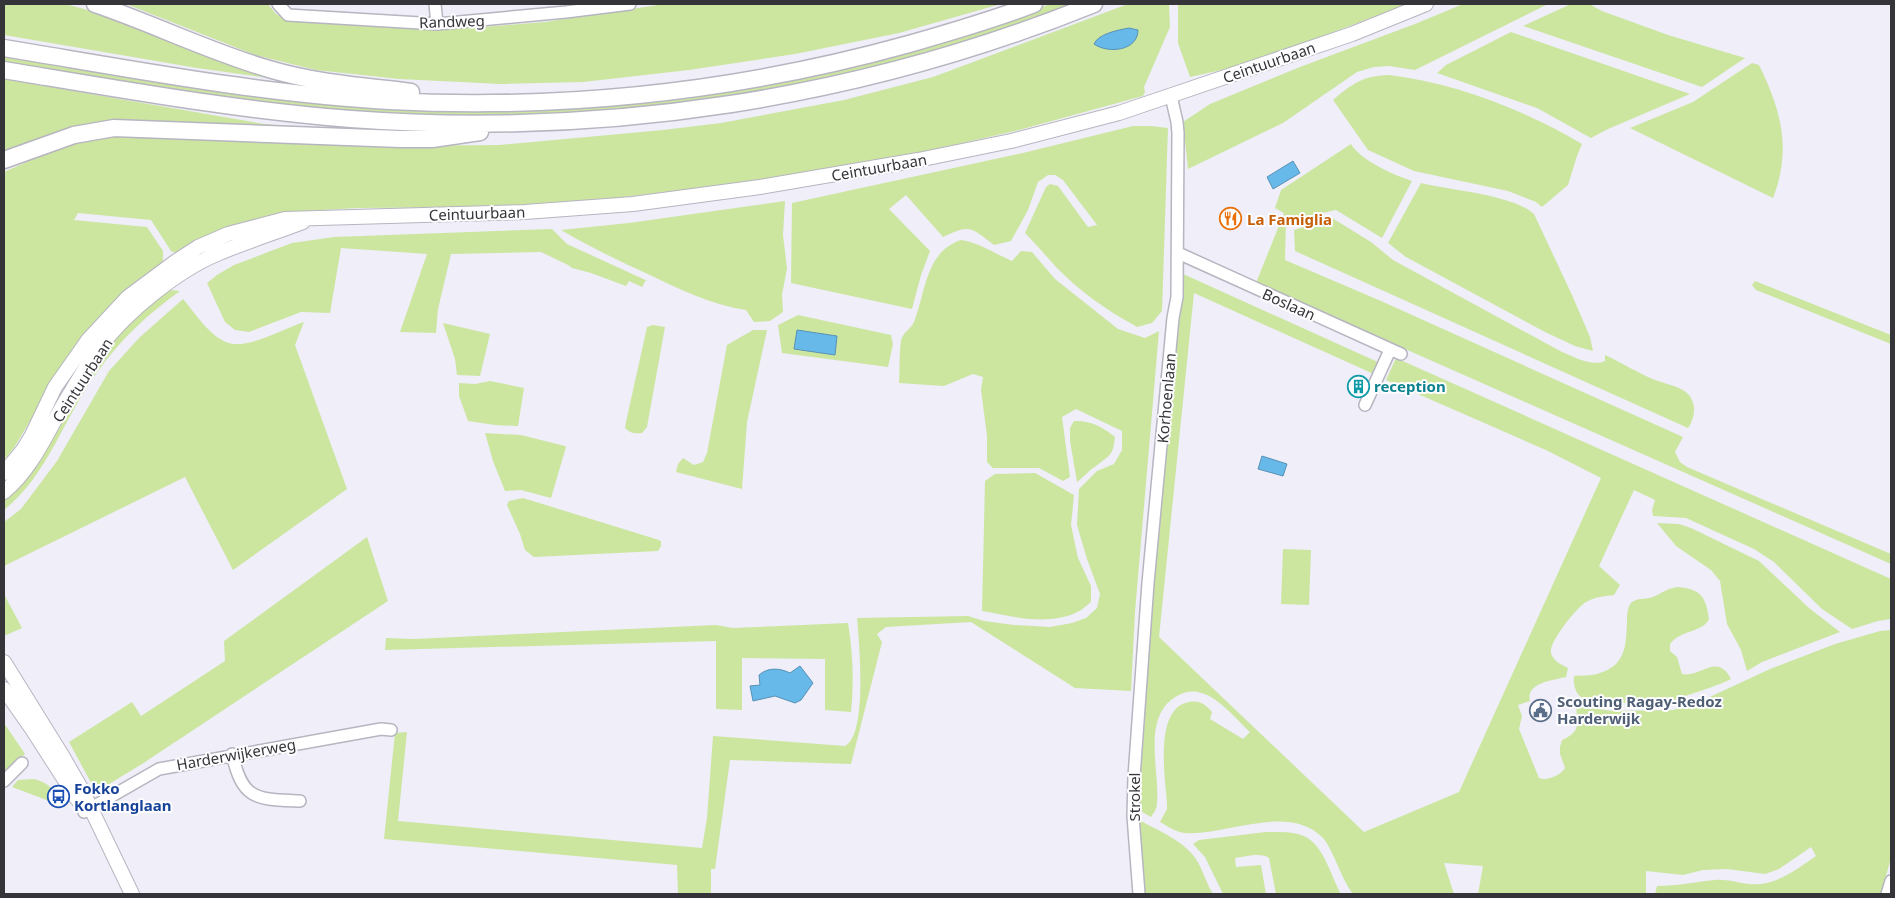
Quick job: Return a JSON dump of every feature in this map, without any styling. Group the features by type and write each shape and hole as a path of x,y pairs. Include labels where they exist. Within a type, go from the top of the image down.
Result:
{"highway":[{"path":"95,4 147,22 239,60 301,77 335,83 508,103"},
{"path":"4,48 143,71 308,94 389,101 508,103 655,93 729,84 810,69 938,36 1034,4"},
{"path":"4,70 168,97 308,115 394,122 541,123 654,114 733,104 822,88 886,73 953,54 1094,4"},
{"path":"4,160 69,136 93,130 114,128 400,139 432,138 541,123"}],"main road":[{"name":"Ceintuurbaan","path":"4,473 23,450 55,387 82,348 128,297 174,262 228,234 276,221 525,212 633,204 760,187 918,160 1118,114 1352,34 1426,4"},
{"name":"Ceintuurbaan","path":"4,492 30,463 68,397 100,347 130,313 191,268 215,254 310,220"},
{"path":"4,662 63,757 132,894"},
{"path":"4,688 53,762 88,809 123,894"}],"street":[{"name":"Randweg","path":"278,4 288,15 437,24 566,8 630,4"},
{"path":"435,4 437,24"},
{"name":"Korhoenlaan","path":"1139,700 1148,582 1172,328 1177,297 1177,122 1171,96"},
{"name":"Boslaan","path":"1178,254 1395,352 1365,405"},
{"name":"Strokel","path":"1139,700 1133,816 1139,894"},
{"name":"Harderwijkerweg","path":"88,809 160,768 381,729 391,730"},
{"path":"232,754 236,774 242,785 251,793 268,800 300,801"},
{"path":"4,781 22,764"},
{"path":"1887,894 1891,881"}],"green space":[{"path":"4,4 65,4 111,16 290,81 197,68 4,35"},
{"path":"126,4 268,4 276,14 283,17 411,28 470,28 545,22 665,4 1001,4 899,33 795,54 689,70 583,82 501,84 399,79 316,70 255,55"},
{"path":"1050,4 1077,4 953,48 838,78 765,92 691,103 542,115 393,115 318,110 200,96 4,63 4,54 156,81 584,106 980,30"},
{"path":"1128,4 1169,4 1170,27 1144,87 1145,92 1143,96 1019,130 880,162 757,181 591,201 500,207 358,208 304,211 272,216 178,254 171,251 151,220 78,213 74,220 147,227 163,251 163,261 125,294 46,394 14,448 4,460 4,172 65,145 96,137 153,135 281,143 373,146 499,145 721,123 844,100 933,77","holes":["1129,28 1136,29 1130,45 1121,49 1102,36"]},
{"path":"1178,4 1408,4 1249,64 1190,77 1178,43"},
{"path":"1463,4 1548,4 1415,70 1389,66 1374,67 1357,72 1283,123 1188,169 1183,122 1210,104"},
{"path":"1571,4 1589,4 1602,11 1668,35 1745,58 1702,87 1523,26"},
{"path":"1511,32 1690,94 1591,138 1537,108 1437,73 1446,65"},
{"path":"1752,63 1759,65 1767,82 1778,114 1781,130 1783,146 1782,163 1773,198 1630,128 1693,102"},
{"path":"1389,75 1439,84 1464,91 1513,109 1582,144 1568,185 1542,207 1536,202 1508,191 1414,171 1368,150 1333,100 1347,89 1365,79"},
{"path":"4,79 264,124 330,129 400,131 400,135 68,129 4,151"},
{"path":"1133,126 1168,128 1162,311 1152,323 1137,327 1095,300 1065,276 1025,233 1046,187 1050,184 1058,186 1088,227 1097,225 1063,180 1055,175 1048,175 1038,182 1028,210 1011,241 994,245 970,229 959,230 943,237 906,195 889,209 930,251 912,309 791,283 792,203 1027,152"},
{"path":"1351,144 1355,150 1370,161 1387,171 1412,181 1382,238 1336,210 1286,221 1285,260 1381,301 1683,437 1675,452 1680,462 1687,467 1891,554 1891,564 1256,283 1284,213 1275,208 1281,190"},
{"path":"1421,183 1512,202 1534,214 1572,295 1590,337 1593,351 1575,346 1545,332 1406,257 1388,243"},
{"path":"785,201 783,235 787,268 782,295 783,312 770,321 754,322 746,310 721,305 685,291 605,254 561,230 629,223"},
{"path":"1332,218 1371,242 1393,260 1562,352 1584,361 1595,363 1605,361 1605,355 1655,380 1681,389 1693,401 1694,412 1691,423 1688,428 1295,251 1294,230"},
{"path":"552,229 567,244 646,280 642,287 629,281 626,286 572,268 541,252 451,254 438,309 436,333 400,332 427,254 341,248 330,313 301,312 249,332 235,330 225,322 207,283 234,265 292,243 334,237"},
{"path":"961,240 980,246 1012,261 1021,251 1032,252 1055,279 1118,329 1145,338 1159,331 1135,612 1131,691 1075,688 971,622 886,627 877,634 882,642 851,764 730,760 715,869 711,869 711,894 678,894 677,865 384,839 395,733 407,732 398,821 702,848 707,818 713,736 845,746 852,738 857,724 860,686 857,618 968,616 984,621 1050,627 1086,618 1097,608 1100,594 1077,525 1079,489 1097,471 1114,464 1122,450 1122,431 1076,409 1062,417 1070,477 1063,481 1039,468 993,468 987,462 987,436 981,390 983,377 973,374 944,386 899,383 902,338 914,322 928,274 940,254 949,246"},
{"path":"1181,273 1380,363 1376,375 1194,293 1159,637 1364,832 1459,792 1601,478 1548,451 1386,380 1396,358 1891,579 1891,619 1852,629 1822,609 1774,562 1754,549 1686,518 1653,516 1652,510 1655,500 1634,490 1599,566 1620,585 1614,595 1594,599 1583,604 1554,641 1551,648 1552,656 1568,668 1566,677 1536,686 1530,695 1530,701 1518,705 1522,716 1519,729 1539,778 1549,778 1557,775 1565,768 1560,754 1560,747 1562,740 1573,733 1577,726 1576,704 1582,707 1613,711 1673,710 1699,702 1770,669 1835,644 1880,631 1891,630 1891,858 1881,894 1655,894 1657,886 1715,880 1749,884 1768,883 1785,876 1816,856 1811,847 1779,869 1765,874 1727,869 1703,870 1683,875 1646,871 1646,894 1478,894 1483,866 1444,863 1454,894 1353,894 1326,842 1308,827 1291,822 1274,822 1255,823 1201,833 1185,833 1160,822 1167,809 1164,761 1166,730 1171,717 1178,707 1189,702 1200,702 1212,712 1210,719 1243,739 1250,732 1217,701 1208,695 1198,692 1188,692 1177,696 1166,705 1159,717 1155,745 1156,807 1151,817 1137,809 1138,770 1168,404 1174,367"},
{"path":"1755,281 1891,335 1891,344 1756,290 1752,285"},
{"path":"170,290 180,291 157,308 107,360 86,388 45,462 20,496 4,510 4,500 31,472 71,399 114,338 161,293"},
{"path":"183,299 214,334 226,342 234,344 244,344 265,338 304,322 295,345 347,489 233,570 185,477 4,566 4,522 21,509 57,461 109,371 139,338"},
{"path":"798,315 891,335 893,344 888,367 782,353 778,325"},
{"path":"443,323 490,334 480,376 457,375 455,359"},
{"path":"653,325 665,327 647,427 642,433 635,433 625,428 626,422 647,327"},
{"path":"753,330 767,330 747,422 742,489 676,472 678,464 683,458 694,465 703,462 707,453 727,345"},
{"path":"490,381 524,388 518,426 468,421 459,396 459,383 475,384"},
{"path":"1074,421 1096,425 1115,437 1113,448 1105,460 1091,469 1077,482 1070,441 1070,428"},
{"path":"485,433 521,435 565,446 551,498 521,490 505,491 493,461"},
{"path":"1035,473 1074,495 1071,525 1078,558 1091,586 1091,602 1077,612 1053,619 1029,619 982,611 985,481 995,474"},
{"path":"523,498 659,540 661,541 661,546 658,551 534,557 525,550 507,505 509,501"},
{"path":"1657,523 1679,524 1691,528 1759,561 1809,608 1840,632 1762,662 1747,671 1741,650 1727,624 1720,581 1711,570 1676,546"},
{"path":"367,537 388,601 142,764 96,792 69,742 132,702 141,716 225,661 224,641"},
{"path":"1283,549 1311,550 1309,605 1281,604"},
{"path":"1678,587 1692,590 1701,596 1706,605 1709,619 1702,627 1680,636 1670,644 1670,651 1677,657 1682,674 1696,673 1708,668 1720,667 1726,671 1731,679 1669,702 1609,703 1587,700 1581,697 1575,688 1574,676 1597,674 1614,666 1619,660 1625,647 1627,612 1631,603"},
{"path":"4,594 22,628 4,636"},
{"path":"848,623 853,668 851,712 825,710 825,659 742,658 742,710 716,709 716,641 385,650 386,638 413,639 716,625 733,628"},
{"path":"4,723 25,754 4,773"},
{"path":"34,779 45,783 53,789 65,807 12,787 18,780"},
{"path":"1137,819 1169,836 1191,852 1213,894 1142,894"},
{"path":"1266,832 1295,833 1311,840 1322,854 1341,894 1276,894 1269,858 1257,855 1235,858 1236,867 1261,865 1266,894 1223,894 1205,857 1193,844 1199,840"}],"water":[{"path":"1129,28 1138,30 1137,37 1128,46 1114,50 1094,44 1104,35"},
{"path":"1293,161 1300,173 1273,189 1267,177"},
{"path":"797,330 837,336 835,355 794,349"},
{"path":"1262,456 1287,464 1283,476 1258,469"},
{"path":"800,666 813,683 801,700 795,703 775,696 753,701 750,686 760,685 759,675 763,672 774,669 790,673"}],"place":[{"name":"La Famiglia","path":"1231,219"},
{"name":"reception","path":"1358,386"},
{"name":"Scouting Ragay-Redoz Harderwijk","path":"1541,710"},
{"name":"Fokko Kortlanglaan","path":"58,797"}]}
